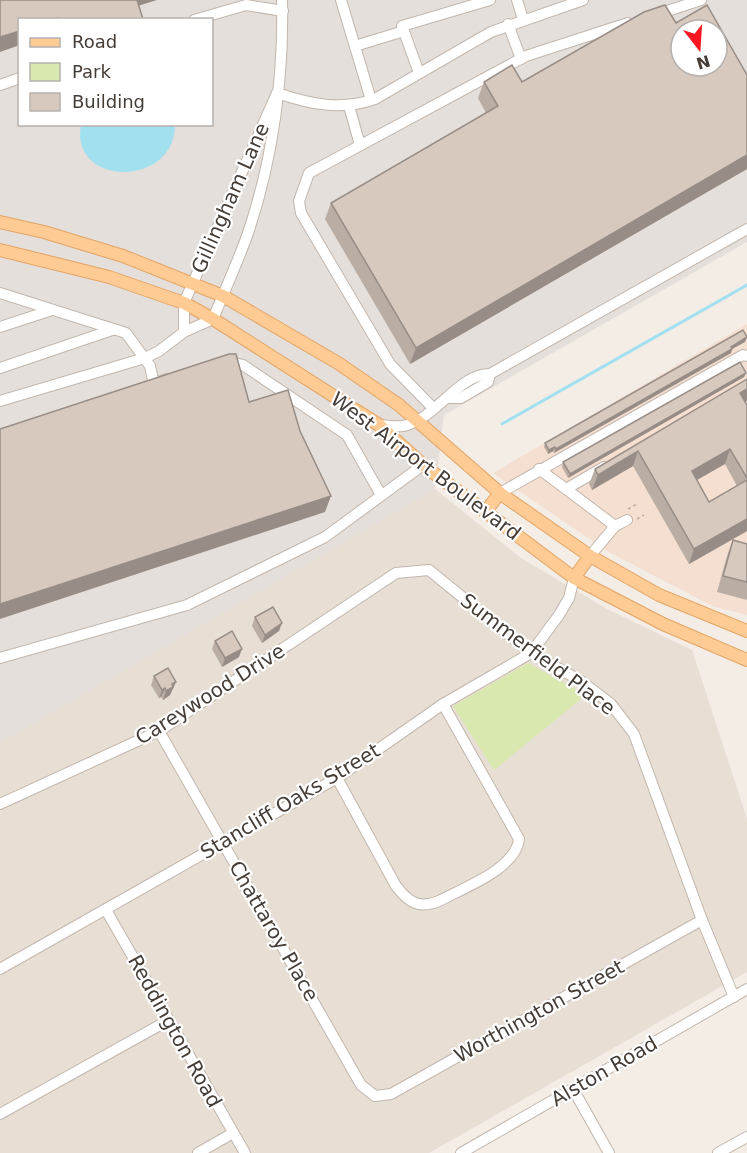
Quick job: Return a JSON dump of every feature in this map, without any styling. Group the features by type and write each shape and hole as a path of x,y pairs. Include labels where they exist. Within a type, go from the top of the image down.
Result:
{"main road":[{"name":"West Airport Boulevard","path":"0,222 111,252 193,282 223,296 338,363 416,420 500,493 590,556 659,595 747,631"},
{"name":"West Airport Boulevard","path":"0,250 109,277 184,303 213,319 379,425 423,465 574,578 663,624 747,660"},
{"path":"485,512 500,493"},
{"path":"574,578 590,556"}],"street":[{"path":"341,0 371,100"},
{"path":"419,73 402,26 490,0"},
{"path":"517,0 523,19"},
{"path":"277,93 304,102 349,106 371,100 508,24 584,0"},
{"path":"433,408 390,364 301,213 299,201 309,173 521,59 641,19 679,3 701,0"},
{"path":"201,18 246,5 282,5"},
{"name":"Gillingham Lane","path":"213,319 249,230 268,159 283,35 282,5"},
{"path":"508,24 521,59"},
{"path":"355,46 404,31"},
{"path":"0,85 18,79"},
{"name":"Gillingham Lane","path":"184,303 277,93"},
{"path":"349,106 360,145"},
{"path":"379,425 404,426 449,398 461,398 488,382 490,374 747,229"},
{"path":"0,293 126,333 145,357 153,380 160,382 175,375"},
{"path":"184,303 184,332"},
{"path":"0,327 52,310"},
{"path":"0,400 145,357 159,351 184,332 213,319"},
{"path":"0,368 112,330"},
{"path":"500,493 743,355 747,356"},
{"path":"219,363 227,361 243,364 347,435 381,495"},
{"path":"566,489 616,460"},
{"path":"0,658 187,605 325,537 423,465"},
{"path":"539,469 615,526"},
{"path":"590,556 625,516"},
{"name":"Summerfield Place","path":"378,583 396,573 429,570 531,653 581,681 611,704 634,734 702,920 734,997"},
{"name":"Stancliff Oaks Street","path":"0,969 337,778 443,704 531,653 569,598 574,578"},
{"name":"Careywood Drive","path":"0,804 159,731 378,583"},
{"path":"337,778 396,886 406,899 416,905 428,906 439,901 506,864 518,848 516,833 443,704"},
{"name":"Chattaroy Place","path":"159,731 361,1085 375,1096"},
{"name":"Reddington Road","path":"106,910 245,1153"},
{"name":"Worthington Street","path":"375,1096 391,1094 702,920"},
{"name":"Alston Road","path":"461,1153 747,989"},
{"path":"0,1114 169,1020"},
{"path":"573,1089 609,1153"},
{"path":"198,1153 232,1133"},
{"path":"718,1153 747,1137"}],"path":[{"path":"625,516 638,504"}],"shaded area":[{"path":"0,0 747,0 747,242 444,415 435,489 0,743"},
{"path":"747,324 747,615 712,606 607,551 493,473"},
{"path":"435,489 521,558 609,610 692,650 747,819 747,972 429,1153 0,1153 0,743"}],"green space":[{"path":"528,663 586,695 494,770 453,706"}],"water":[{"path":"81,126 175,126 170,146 159,160 142,169 124,172 105,169 91,160 82,145"}],"building":[{"path":"0,0 137,0 143,18 18,18 18,32 0,37"},
{"path":"665,5 673,18 669,18 669,78 729,78 729,44 747,75 747,155 416,348 331,203 498,106 484,82 512,65 522,82 644,12"},
{"path":"707,5 714,18 685,18"},
{"path":"743,330 747,337 731,347 732,349 556,449 555,447 549,450 545,443"},
{"path":"229,354 236,354 249,402 288,390 300,431 331,496 0,604 0,429"},
{"path":"740,362 746,373 570,474 563,462"},
{"path":"747,379 747,389 740,393 747,405 747,478 730,449 692,471 709,502 747,480 747,519 694,549 638,451 598,475 595,469"},
{"path":"733,540 747,544 747,582 723,576"},
{"path":"273,607 282,623 265,635 255,617"},
{"path":"232,631 242,649 225,658 215,641"},
{"path":"168,668 176,682 166,691 165,688 162,690 154,676"}],"waterway":[{"path":"502,424 747,285"}]}
